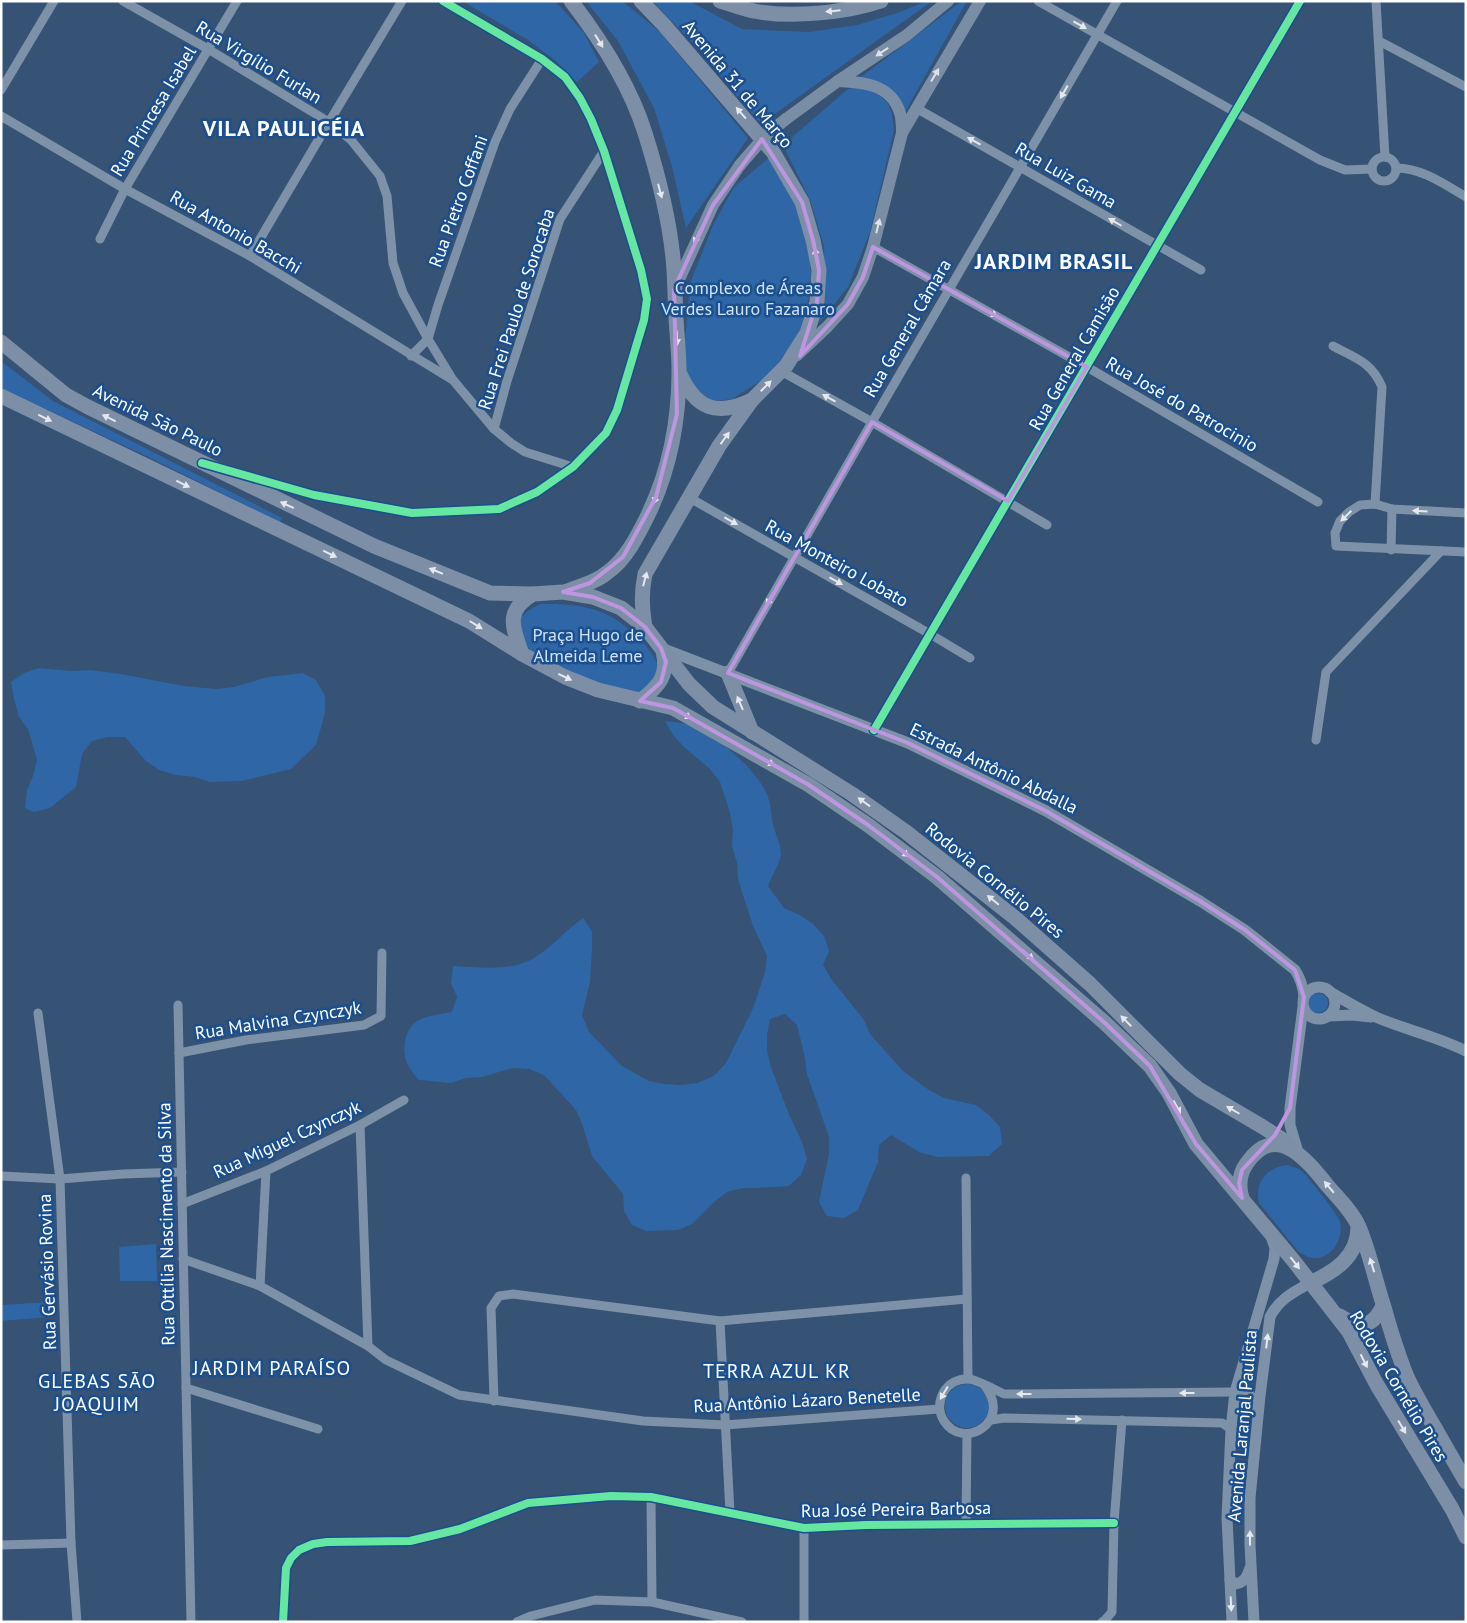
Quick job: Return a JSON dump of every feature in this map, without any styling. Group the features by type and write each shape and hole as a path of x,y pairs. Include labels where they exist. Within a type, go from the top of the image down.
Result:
{"main road":[{"path":"563,592 590,583 608,572 623,557 638,535 656,497 669,455 677,414 679,371 673,258 666,215 644,132 630,97 612,61 590,25 571,1"},
{"name":"Avenida 31 de Março","path":"641,1 664,25 773,152 802,202 819,270 817,302 807,333 784,368 752,400 719,446 645,574 642,591 645,627"},
{"path":"720,1 754,11 797,14 837,12 881,1"},
{"path":"674,289 713,205 740,165 766,134 838,81 907,35 948,1"},
{"path":"784,368 848,304 863,277 873,247 902,133 980,1"},
{"path":"838,81 866,83 884,91 894,100 901,114 902,133"},
{"name":"Avenida São Paulo","path":"1,342 8,353 66,394 88,407 374,546 490,593 533,594 563,592"},
{"path":"679,371 692,396 702,405 721,409 736,407 752,400"},
{"path":"1,396 469,621 522,654"},
{"name":"Rodovia Cornélio Pires","path":"563,592 593,597 621,608 645,627 688,684 713,707 852,794 952,868 1014,917 1090,984 1180,1074 1200,1090 1275,1135 1310,1164 1348,1210 1358,1226 1367,1248 1383,1306 1406,1373 1466,1482"},
{"path":"522,654 513,624 515,611 522,601 533,594"},
{"path":"640,701 660,682 666,662 662,649"},
{"name":"Rodovia Cornélio Pires","path":"522,654 565,677 598,690 673,708 809,785 868,825 937,877 1098,1017 1150,1066 1169,1093 1196,1144 1270,1232 1349,1332 1377,1385 1452,1508 1466,1537"},
{"path":"728,673 752,732"},
{"path":"1242,1198 1239,1183 1242,1170 1249,1160 1275,1135"},
{"path":"1258,1151 1269,1145 1279,1145 1297,1152"},
{"path":"1310,1283 1330,1273 1347,1259 1356,1244 1358,1226"},
{"path":"1330,1309 1359,1325 1375,1320 1383,1306"}],"street":[{"path":"1,90 54,1"},
{"name":"Rua Virgílio Furlan","path":"123,1 329,122 351,140 380,176 387,196 393,263 403,293 453,380 494,429 511,443 525,452 573,466"},
{"name":"Rua Princesa Isabel","path":"100,239 125,188 237,1"},
{"path":"250,256 402,1"},
{"path":"202,463 314,495 412,513 500,509 537,492 573,466 606,433 617,410 644,320 647,299 641,270 604,151 591,118 565,77 542,58 443,1"},
{"path":"1038,1 1320,160 1344,170 1372,169"},
{"name":"Rua General Câmara","path":"728,673 1117,1"},
{"name":"Rua General Camisão","path":"874,730 1300,1"},
{"path":"1376,1 1385,157"},
{"path":"1379,41 1466,87"},
{"name":"Rua Pietro Coffani","path":"411,356 428,339 495,142 510,109 542,58"},
{"name":"Rua Luiz Gama","path":"916,108 1201,270"},
{"name":"Rua Antonio Bacchi","path":"1,116 125,188 250,256 453,380"},
{"name":"Rua Frei Paulo de Sorocaba","path":"494,429 507,381 560,219 604,151"},
{"path":"1381,157 1392,161 1396,168 1393,176 1387,180 1375,177 1372,169 1374,162 1381,157"},
{"path":"1396,168 1422,172 1466,197"},
{"name":"Rua José do Patrocinio","path":"873,247 1086,367 1318,502"},
{"path":"1333,346 1368,366 1378,376 1382,387 1375,504"},
{"path":"784,368 1047,525"},
{"name":"Rua Monteiro Lobato","path":"688,497 970,658"},
{"path":"1466,513 1392,509 1375,504 1360,505 1340,521 1336,533 1336,546 1466,552"},
{"path":"1391,550 1392,509"},
{"path":"1316,740 1326,672 1441,552"},
{"name":"Estrada Antônio Abdalla","path":"662,649 908,743 1046,810 1245,930 1295,970 1300,978 1304,1002"},
{"name":"Rua Malvina Czynczyk","path":"179,1053 246,1040 364,1025 381,1016 382,953"},
{"name":"Estrada Antônio Abdalla","path":"1287,964 1378,1018"},
{"path":"1297,1152 1290,1125 1290,1108 1298,1047 1304,1002 1311,990 1321,987 1328,990 1334,997 1334,1007 1307,1031 1298,1047"},
{"path":"1304,1002 1308,1016 1323,1018"},
{"name":"Rua Ottília Nascimento da Silva","path":"178,1005 191,1622"},
{"name":"Rua Gervásio Rovina","path":"38,1013 60,1179 71,1543 77,1622"},
{"name":"Estrada Antônio Abdalla","path":"1323,1018 1352,1015 1378,1018 1419,1031 1466,1051"},
{"name":"Rua Miguel Czynczyk","path":"182,1204 266,1171 360,1125 404,1100"},
{"path":"1275,1135 1284,1122 1290,1108"},
{"path":"360,1125 368,1346"},
{"path":"260,1286 266,1171"},
{"path":"1,1176 60,1179 182,1172"},
{"path":"966,1178 968,1379"},
{"name":"Avenida Laranjal Paulista","path":"1232,1622 1227,1518 1231,1429 1236,1392 1244,1360 1274,1259 1274,1248 1270,1232"},
{"name":"Rua Antônio Lázaro Benetelle","path":"183,1259 260,1286 368,1346 386,1360 459,1395 643,1421 725,1425 939,1409"},
{"name":"Avenida Laranjal Paulista","path":"1254,1622 1250,1498 1270,1317 1274,1308 1287,1296 1310,1283"},
{"path":"494,1401 492,1308 499,1296 513,1294 720,1321 967,1299"},
{"path":"720,1321 730,1513"},
{"path":"985,1386 991,1394 994,1403 991,1420 978,1431 967,1434 953,1430 946,1425 939,1409 944,1391 950,1384 968,1379 978,1381 1004,1394 1236,1392 1250,1396 1258,1422"},
{"path":"186,1388 318,1429"},
{"path":"991,1420 1004,1418 1222,1423 1231,1429"},
{"path":"1102,1622 1112,1612 1114,1523 1122,1420"},
{"path":"966,1524 967,1434"},
{"name":"Rua José Pereira Barbosa","path":"283,1622 286,1568 291,1558 299,1550 313,1544 327,1542 410,1541 460,1529 528,1503 611,1496 651,1498 804,1528 866,1524 1114,1523"},
{"path":"651,1498 652,1602"},
{"path":"804,1528 804,1622"},
{"path":"1,1545 71,1543"},
{"path":"1230,1580 1236,1584 1241,1583 1246,1578 1251,1566"},
{"path":"518,1622 531,1616 596,1600 652,1602 742,1622"}],"highlighted area":[{"path":"762,139 802,202 819,270 817,302 800,356 848,304 863,277 873,247 1087,367 1008,501 872,422 728,673 908,743 1046,811 1200,901 1245,930 1295,970 1304,997 1290,1108 1275,1135 1242,1170 1239,1183 1242,1198 1196,1144 1150,1066 1105,1023 937,877 868,825 809,785 673,708 640,701 661,682 666,662 661,648 645,627 621,608 593,597 563,592 590,583 623,557 656,497 677,414 674,289 713,205"}],"green space":[{"path":"462,1 555,1 584,33 599,62 577,82 556,61 528,40"},
{"name":"Complexo de Áreas Verdes Lauro Fazanaro","path":"586,1 622,1 660,32 748,138 686,228 672,167 654,108 618,41"},
{"path":"652,1 689,1 742,29 809,32 857,25 897,13 927,1 932,1 761,124 693,43"},
{"path":"962,1 967,1 905,112 861,77"},
{"name":"Complexo de Áreas Verdes Lauro Fazanaro","path":"859,87 876,93 886,101 893,120 894,130 870,232 848,287 819,323 825,300 824,246 810,200 783,145 848,89"},
{"name":"Complexo de Áreas Verdes Lauro Fazanaro","path":"770,157 799,211 809,247 811,275 808,301 801,331 780,361 761,381 732,399 716,401 705,399 692,390 683,364 690,283 713,225 734,187"},
{"path":"1,361 53,401 282,518 280,522 144,455 1,388"},
{"name":"Praça Hugo de Almeida Leme","path":"540,604 586,607 599,611 623,624 646,646 655,659 658,670 657,674 644,693 630,694 606,689 556,666 528,648 520,635 520,620 526,612"},
{"path":"39,668 72,671 90,670 184,686 216,689 234,687 268,677 303,673 316,680 325,696 325,713 316,745 291,769 242,781 210,782 159,770 146,761 125,737 108,737 92,741 82,754 76,787 50,808 34,812 25,808 27,790 37,760 28,729 19,717 11,682 24,673"},
{"path":"665,721 695,727 715,738 755,775 767,794 781,850 779,861 768,886 784,908 800,915 813,924 824,936 829,951 823,965 832,980 864,1020 870,1034 903,1071 929,1090 944,1098 976,1105 1000,1127 1002,1144 989,1156 938,1157 921,1153 891,1135 879,1145 878,1162 858,1210 844,1218 827,1216 819,1202 829,1154 829,1137 807,1074 797,1025 785,1014 770,1019 767,1051 771,1067 802,1142 807,1159 801,1175 789,1186 742,1188 727,1192 692,1224 678,1230 646,1231 632,1225 624,1211 623,1194 592,1156 576,1110 544,1075 529,1069 513,1068 451,1083 419,1080 413,1073 407,1063 404,1049 408,1031 411,1026 421,1019 452,1012 457,997 451,983 453,966 495,968 525,962 541,954 583,918 592,931 592,950 590,982 582,1015 589,1032 622,1066 649,1081 680,1085 697,1083 714,1076 726,1063 754,1006 765,972 767,956 753,926 738,879 737,863 732,846 733,830 730,813 720,782 710,769 673,735"},
{"path":"1318,993 1325,996 1328,1003 1325,1010 1318,1013 1311,1010 1308,1003 1311,996"},
{"path":"1286,1165 1295,1167 1303,1172 1335,1212 1340,1222 1341,1228 1338,1241 1326,1255 1312,1258 1305,1256 1297,1250 1259,1203 1258,1189 1263,1178 1273,1169"},
{"path":"156,1244 157,1281 120,1281 119,1247"},
{"path":"50,1302 50,1317 1,1321 1,1305"},
{"path":"963,1384 971,1384 983,1390 989,1406 983,1422 971,1428 963,1428 951,1422 945,1410 945,1402 951,1390"}],"cycle path":[{"path":"202,463 314,495 412,513 499,509 537,492 573,467 606,433 617,410 644,320 647,299 641,270 604,151 580,98 565,77 542,59 443,1"},
{"path":"874,730 1300,1"},
{"path":"283,1622 286,1568 291,1558 299,1550 313,1544 327,1542 410,1541 460,1529 528,1503 611,1496 651,1497 804,1528 866,1525 1114,1523"}],"district":[{"name":"VILA PAULICÉIA","path":"284,128"},
{"name":"JARDIM BRASIL","path":"1054,261"},
{"name":"JARDIM PARAÍSO","path":"272,1368"},
{"name":"TERRA AZUL KR","path":"777,1371"},
{"name":"GLEBAS SÃO JOAQUIM","path":"97,1392"}]}
